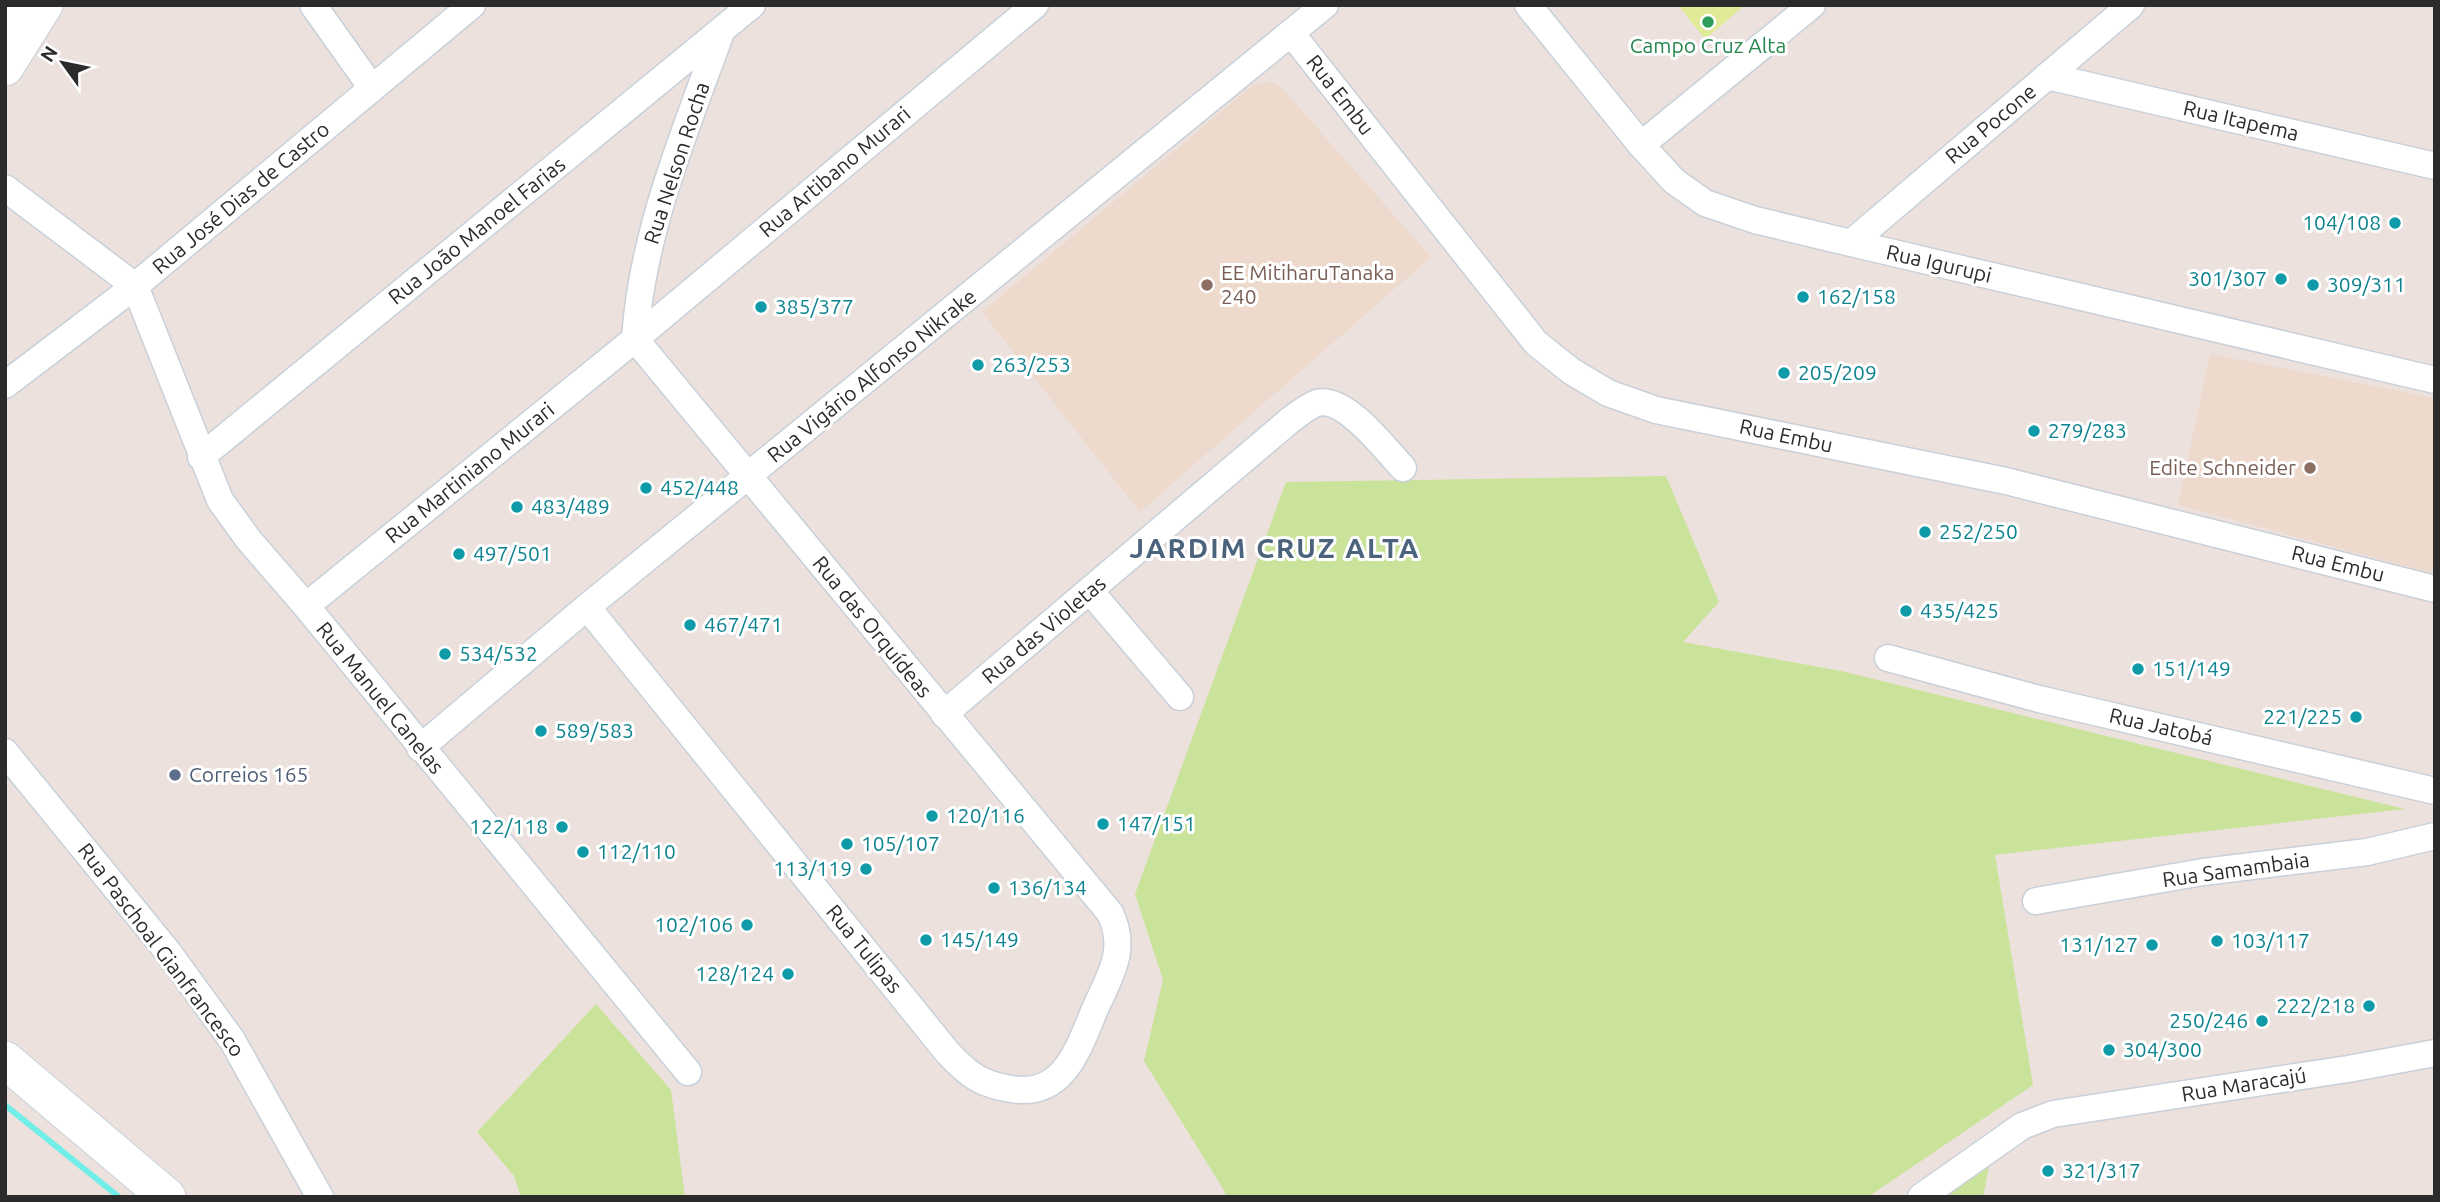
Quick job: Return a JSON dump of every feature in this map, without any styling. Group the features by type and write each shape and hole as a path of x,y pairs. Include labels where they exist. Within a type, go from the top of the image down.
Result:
{"street":[{"path":"5,12 9,5"},
{"path":"5,67 44,5"},
{"path":"313,5 372,88"},
{"name":"Rua José Dias de Castro","path":"5,385 135,286 472,5"},
{"name":"Rua João Manoel Farias","path":"201,457 752,5"},
{"name":"Rua Artibano Murari","path":"635,339 1035,5"},
{"name":"Rua Vigário Alfonso Nikrake","path":"420,748 587,607 1325,5"},
{"name":"Rua Igurupi","path":"1528,5 1641,145 1674,181 1705,203 1755,220 2435,380"},
{"path":"1641,145 1812,5"},
{"name":"Rua Pocone","path":"1851,243 2131,5"},
{"name":"Rua Nelson Rocha","path":"635,339 637,298 658,208 721,30"},
{"name":"Rua Embu","path":"1291,33 1536,343 1570,371 1608,393 1656,410 2006,481 2435,589"},
{"name":"Rua Itapema","path":"2047,76 2435,166"},
{"path":"5,188 135,286"},
{"name":"Rua Manuel Canelas","path":"135,286 219,500 247,539 306,606 688,1072"},
{"name":"Rua das Orquídeas","path":"635,339 1110,913"},
{"name":"Rua Martiniano Murari","path":"306,606 635,339"},
{"name":"Rua das Violetas","path":"943,714 1289,421 1316,403 1328,402 1349,412 1403,468"},
{"path":"1090,591 1180,696"},
{"name":"Rua Tulipas","path":"587,607 947,1053 965,1072 979,1081 996,1087 1030,1090 1051,1084 1062,1074 1079,1049 1116,960 1119,940 1110,913"},
{"name":"Rua Jatobá","path":"1888,658 2039,699 2435,790"},
{"name":"Rua Paschoal Gianfrancesco","path":"5,752 168,952 232,1040 320,1197"},
{"name":"Rua Samambaia","path":"2036,901 2203,872 2367,852 2435,836"},
{"name":"Rua Maracajú","path":"1921,1197 2022,1126 2053,1114 2435,1053"},
{"path":"5,1060 167,1197"}],"shaded area":[{"name":"EE MitiharuTanaka 240","path":"1271,82 1281,87 1431,257 1140,512 982,312 1253,85"},
{"name":"Edite Schneider","path":"2210,354 2435,398 2435,574 2178,505"}],"green space":[{"name":"Campo Cruz Alta","path":"1678,5 1745,5 1705,39"},
{"path":"1666,476 1719,602 1683,642 1841,671 2405,809 1995,855 2033,1085 1868,1197 1224,1197 1225,1192 1144,1061 1163,980 1135,894 1286,482"},
{"path":"596,1004 671,1090 685,1197 521,1197 514,1176 477,1132"},
{"path":"1990,1161 1983,1197 1938,1197"}],"waterway":[{"path":"5,1105 119,1197"}],"place":[{"name":"Campo Cruz Alta","path":"1708,22"},
{"name":"104/108","path":"2395,223"},
{"name":"301/307","path":"2281,279"},
{"name":"EE MitiharuTanaka 240","path":"1207,285"},
{"name":"309/311","path":"2313,285"},
{"name":"162/158","path":"1803,297"},
{"name":"385/377","path":"761,307"},
{"name":"263/253","path":"978,365"},
{"name":"205/209","path":"1784,373"},
{"name":"279/283","path":"2034,431"},
{"name":"Edite Schneider","path":"2310,468"},
{"name":"452/448","path":"646,488"},
{"name":"483/489","path":"517,507"},
{"name":"252/250","path":"1925,532"},
{"name":"497/501","path":"459,554"},
{"name":"435/425","path":"1906,611"},
{"name":"467/471","path":"690,625"},
{"name":"534/532","path":"445,654"},
{"name":"151/149","path":"2138,669"},
{"name":"221/225","path":"2356,717"},
{"name":"589/583","path":"541,731"},
{"name":"Correios 165","path":"175,775"},
{"name":"120/116","path":"932,816"},
{"name":"147/151","path":"1103,824"},
{"name":"122/118","path":"562,827"},
{"name":"105/107","path":"847,844"},
{"name":"112/110","path":"583,852"},
{"name":"113/119","path":"866,869"},
{"name":"136/134","path":"994,888"},
{"name":"102/106","path":"747,925"},
{"name":"145/149","path":"926,940"},
{"name":"103/117","path":"2217,941"},
{"name":"131/127","path":"2152,945"},
{"name":"128/124","path":"788,974"},
{"name":"222/218","path":"2369,1006"},
{"name":"250/246","path":"2262,1021"},
{"name":"304/300","path":"2109,1050"},
{"name":"321/317","path":"2048,1171"}],"district":[{"name":"JARDIM CRUZ ALTA","path":"1275,548"}]}
